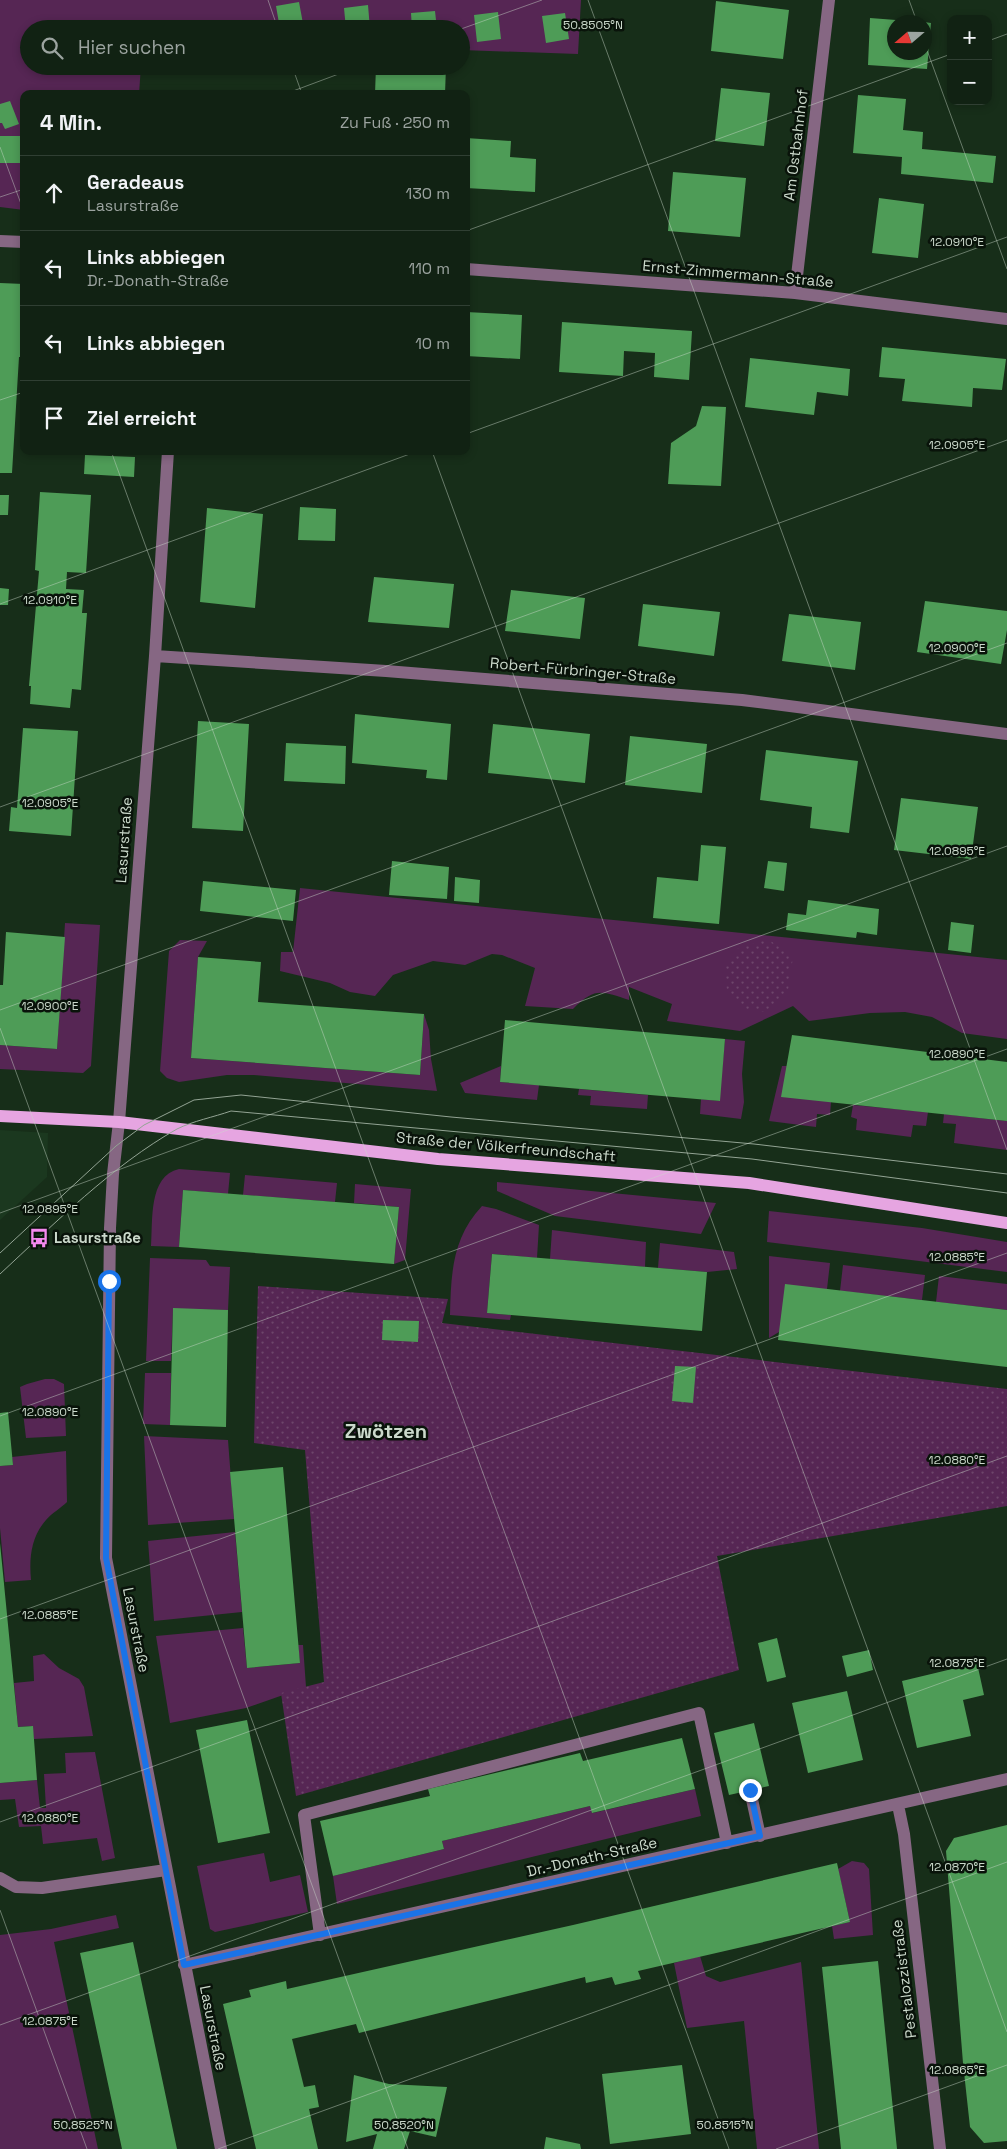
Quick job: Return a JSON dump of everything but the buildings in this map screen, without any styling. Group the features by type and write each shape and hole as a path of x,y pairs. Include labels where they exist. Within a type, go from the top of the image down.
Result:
{"main road":[{"name":"Straße der Völkerfreundschaft","path":"0,1116 119,1122 438,1159 749,1183 1007,1223"}],"street":[{"name":"Am Ostbahnhof","path":"795,293 829,0"},
{"path":"0,241 20,242"},
{"name":"Ernst-Zimmermann-Straße","path":"470,269 795,293 1007,319"},
{"name":"Lasurstraße","path":"168,455 119,1122 113,1174 110,1228 106,1558 221,2149"},
{"name":"Robert-Fürbringer-Straße","path":"154,656 386,671 742,700 1007,734"},
{"path":"320,1935 304,1815 699,1713 727,1843"},
{"name":"Dr.-Donath-Straße","path":"184,1965 1007,1779"},
{"path":"750,1790 760,1836"},
{"name":"Pestalozzistraße","path":"898,1805 904,1834 940,2149"},
{"path":"0,1878 16,1887 42,1888 166,1870"}],"shaded area":[{"path":"0,0 581,0 578,54 470,50 470,20 20,20 20,75 140,75 139,90 20,90 20,210 0,207"},
{"path":"300,888 1007,960 1007,1039 962,1033 932,1017 905,1012 870,1013 809,1021 793,1006 740,1031 667,1021 672,1004 629,987 629,1000 599,993 587,997 573,1009 525,1006 535,968 502,955 492,954 465,965 433,961 393,975 375,996 350,992 330,983 280,971 281,952 293,952"},
{"path":"65,923 100,925 91,1066 83,1073 0,1069 0,1045 57,1049"},
{"path":"768,939 793,957 788,991 765,1012 743,1009 727,993 725,968 737,949"},
{"path":"180,940 207,941 198,957 191,1058 420,1075 424,1014 429,1030 431,1059 437,1091 254,1075 227,1075 179,1082 167,1078 160,1071 169,951"},
{"path":"725,1039 745,1041 742,1074 744,1102 741,1119 700,1114 701,1099 719,1101"},
{"path":"501,1066 500,1082 539,1085 537,1100 465,1093 460,1083"},
{"path":"782,1066 787,1066 831,1102 830,1115 817,1114 816,1127 769,1121"},
{"path":"579,1089 648,1095 647,1109 590,1105 591,1096 578,1095"},
{"path":"853,1105 928,1112 926,1126 913,1125 911,1137 856,1130 857,1119 851,1117"},
{"path":"944,1114 1007,1121 1007,1150 954,1143 956,1124 943,1123"},
{"path":"0,1130 48,1133 47,1177 0,1220"},
{"path":"179,1169 230,1173 228,1194 183,1190 179,1247 151,1246 154,1201 157,1190 162,1180 169,1173"},
{"path":"245,1175 337,1183 335,1202 243,1195"},
{"path":"497,1182 716,1203 701,1234 555,1216 497,1191"},
{"path":"355,1184 411,1189 405,1260 394,1264 399,1207 354,1203"},
{"path":"482,1206 496,1209 539,1225 537,1258 492,1254 487,1313 511,1315 510,1320 450,1315 451,1285 455,1257 464,1231"},
{"path":"769,1211 922,1228 1007,1242 1007,1272 767,1242"},
{"path":"552,1230 646,1242 645,1267 550,1259"},
{"path":"660,1243 734,1252 737,1269 707,1272 658,1268"},
{"path":"769,1256 830,1263 827,1289 779,1332 769,1338"},
{"path":"150,1258 206,1260 210,1266 230,1267 228,1310 173,1309 171,1361 146,1361"},
{"path":"843,1265 925,1275 922,1300 840,1291"},
{"path":"939,1276 1007,1284 1007,1310 936,1302"},
{"path":"258,1286 448,1299 442,1323 1007,1389 1007,1506 717,1556 739,1670 296,1796 281,1693 324,1682 305,1450 254,1443"},
{"path":"145,1373 171,1373 170,1425 143,1424"},
{"path":"45,1379 54,1379 64,1384 66,1436 26,1438 20,1387"},
{"path":"144,1436 228,1440 234,1519 148,1525"},
{"path":"66,1451 67,1502 48,1517 37,1533 32,1548 31,1580 5,1582 0,1528 0,1466 13,1465 12,1457"},
{"path":"235,1532 242,1612 154,1621 148,1541"},
{"path":"243,1628 247,1668 300,1663 298,1645 303,1645 306,1687 246,1708 170,1723 156,1636"},
{"path":"44,1654 59,1668 79,1679 84,1687 93,1736 34,1739 32,1726 18,1727 14,1683 34,1681 33,1656"},
{"path":"95,1752 115,1858 102,1861 97,1838 43,1844 41,1826 19,1827 15,1799 0,1800 0,1783 37,1780 40,1808 46,1808 44,1774 66,1773 65,1753"},
{"path":"695,1789 701,1816 337,1904 333,1876 444,1849 442,1841 590,1806 593,1813"},
{"path":"264,1853 270,1882 300,1875 308,1912 215,1932 210,1929 197,1866"},
{"path":"852,1861 864,1863 869,1869 873,1935 834,1939 832,1926 850,1922 838,1869"},
{"path":"116,1915 119,1928 54,1942 98,2149 0,2149 0,1935 51,1929"},
{"path":"700,1956 706,1976 720,1982 801,1962 819,2149 757,2149 744,2021 687,2028 674,1963"}],"tram line":[{"path":"0,1253 116,1146 144,1125 194,1100 241,1095 451,1117 754,1144 1007,1174"},
{"path":"0,1274 85,1196 130,1160 183,1126 231,1111 752,1159 1007,1193"}],"place":[{"name":"Lasurstraße","path":"39,1238"}],"district":[{"name":"Zwötzen","path":"386,1431"}],"route":[{"path":"109,1281 106,1558 184,1965 760,1836 750,1790"}]}
